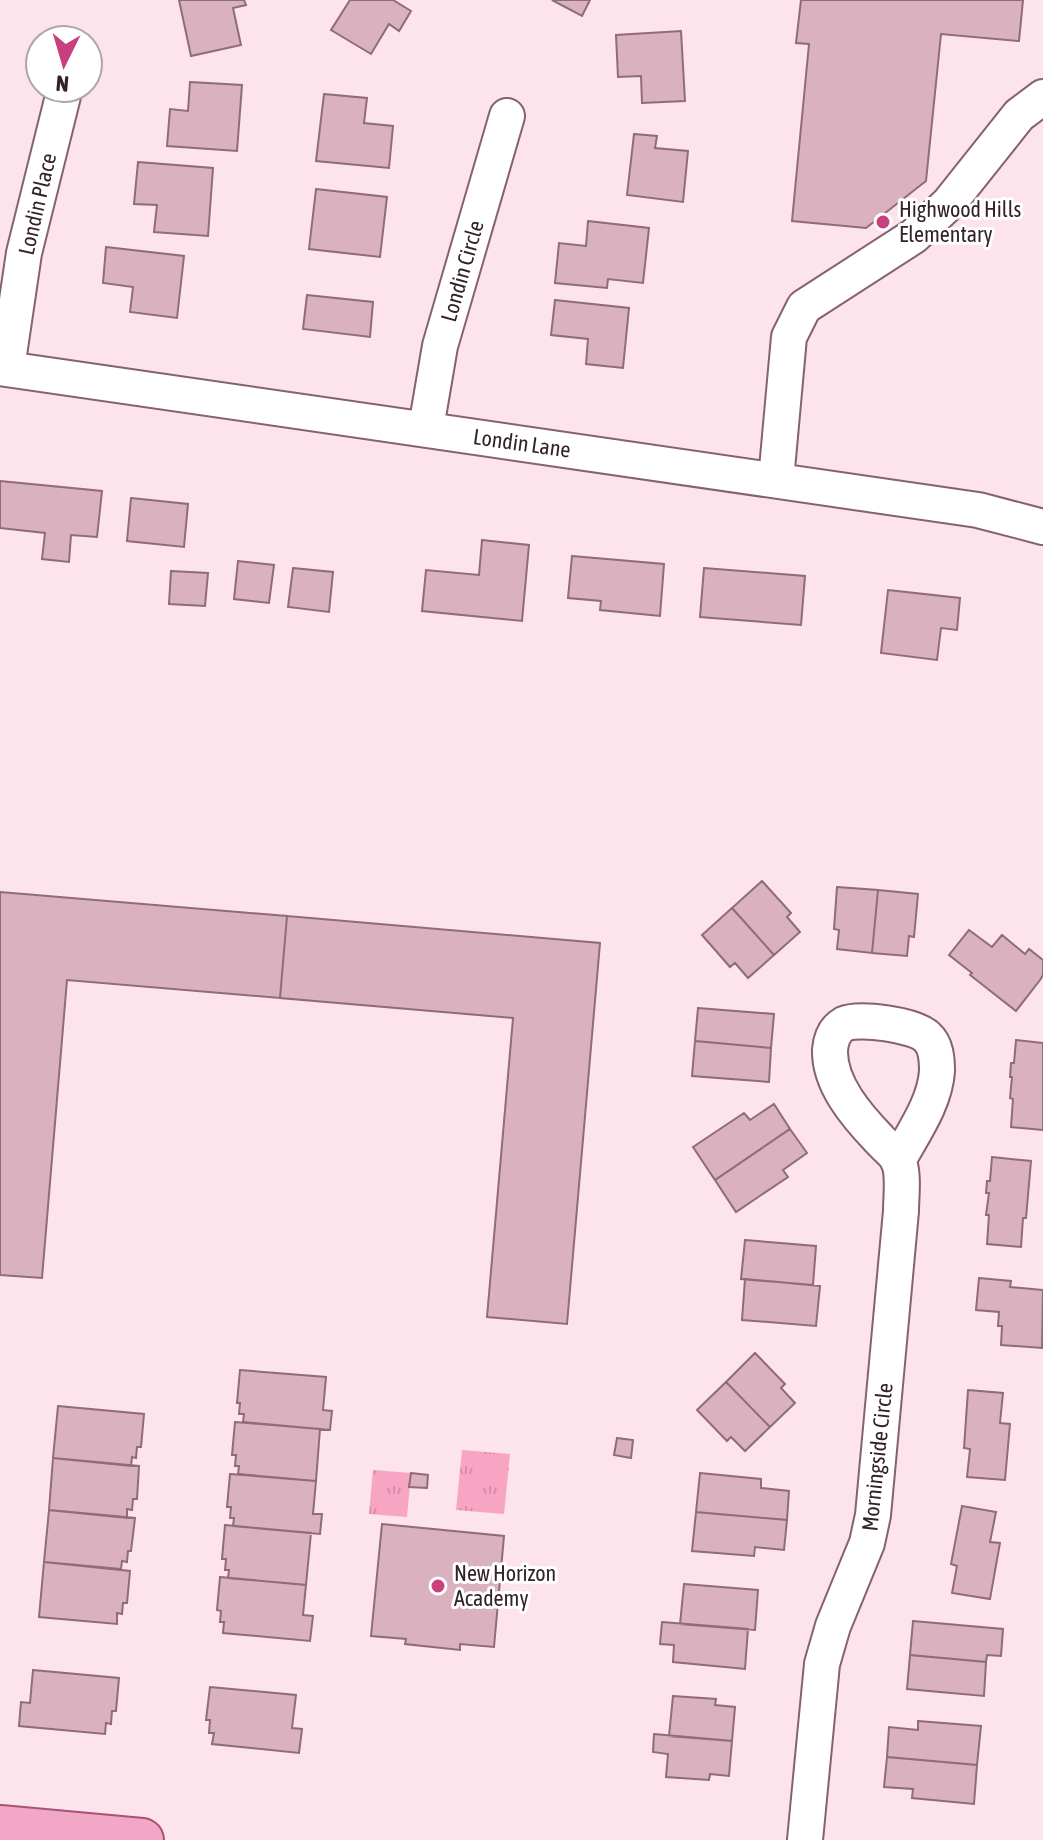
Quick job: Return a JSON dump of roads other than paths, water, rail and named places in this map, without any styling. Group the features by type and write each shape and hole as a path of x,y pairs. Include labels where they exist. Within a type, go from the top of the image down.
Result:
{"main road":[{"path":"0,1827 142,1840"}],"street":[{"path":"776,480 789,337 804,307 914,236 949,203 1019,115 1043,97"},
{"name":"Londin Place","path":"3,368 24,253 61,104"},
{"name":"Londin Circle","path":"426,428 440,346 507,116"},
{"name":"Londin Lane","path":"3,368 978,510 1043,527"},
{"name":"Morningside Circle","path":"805,1840 822,1664 833,1626 867,1543 873,1515 901,1211 898,1161"}],"place":[{"name":"Highwood Hills Elementary","path":"883,222"},
{"name":"New Horizon Academy","path":"438,1586"}]}
